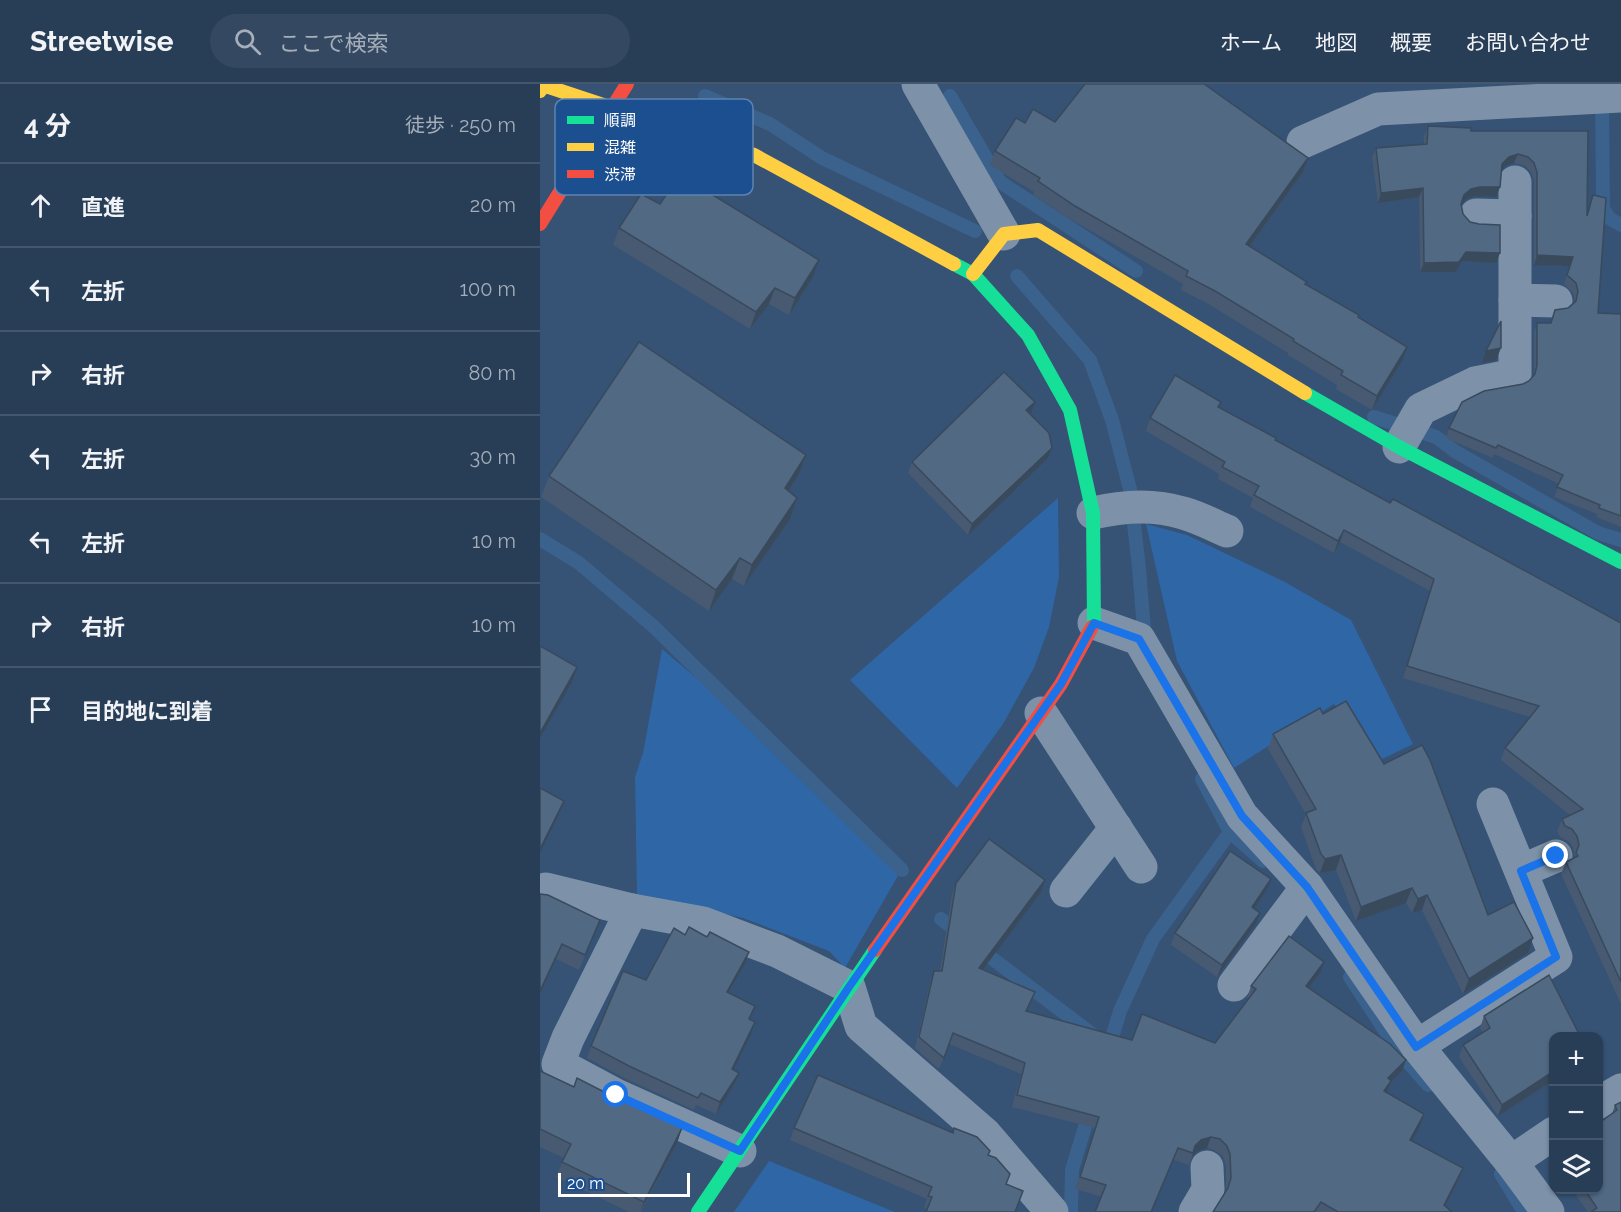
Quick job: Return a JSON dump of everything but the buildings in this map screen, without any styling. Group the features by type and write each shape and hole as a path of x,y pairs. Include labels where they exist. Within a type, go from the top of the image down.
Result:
{"street":[{"path":"617,99 627,84"},
{"path":"921,85 1004,234"},
{"path":"542,86 585,99"},
{"path":"1303,142 1378,110 1621,96"},
{"path":"698,1212 849,987 1061,684 1094,623 1117,509 1070,410 1028,335 973,274 753,155"},
{"path":"1399,447 1421,409 1475,383 1515,375 1515,182"},
{"path":"540,224 558,195"},
{"path":"1476,215 1515,216"},
{"path":"973,274 1004,234 1038,230 1292,385 1399,447 1621,562"},
{"path":"1515,300 1556,301"},
{"path":"1117,509 1182,513 1227,531"},
{"path":"1094,623 1139,639 1242,816 1304,891 1416,1047 1511,1162 1548,1212"},
{"path":"1041,713 1141,867"},
{"path":"1416,1047 1556,957 1493,804"},
{"path":"1066,891 1116,828"},
{"path":"1521,871 1556,856"},
{"path":"540,892 546,889 632,910 703,923 777,951 849,987 861,1026 985,1134 1052,1212"},
{"path":"1234,985 1304,891"},
{"path":"632,910 568,1038 558,1064 616,1095 740,1151"},
{"path":"1603,1101 1621,1090"},
{"path":"1511,1162 1549,1136"},
{"path":"1195,1212 1208,1190 1207,1167"}],"shaded area":[{"path":"1058,498 1059,577 1049,627 1034,668 1003,724 957,788 850,680"},
{"path":"1146,524 1187,535 1285,582 1351,620 1413,744 1374,763 1334,704 1234,768 1177,661"},
{"path":"662,649 726,703 899,874 845,968 829,951 743,918 637,894 635,777 643,753"},
{"path":"769,1161 895,1212 734,1212"}],"waterway":[{"path":"1602,95 1603,208 1609,218 1621,225"},
{"path":"705,96 712,99"},
{"path":"950,96 1000,182 1136,271"},
{"path":"753,117 770,124 822,158 975,231"},
{"path":"1017,276 1090,360 1112,420 1130,489 1145,642"},
{"path":"1374,417 1436,437 1456,452 1598,533 1621,540"},
{"path":"540,539 579,563 653,626 902,870"},
{"path":"1202,779 1230,832 1263,861"},
{"path":"1108,1051 1120,1011 1153,939 1230,832"},
{"path":"941,919 962,935"},
{"path":"977,947 1096,1037"},
{"path":"1350,977 1399,1052 1428,1085"},
{"path":"1071,1212 1072,1170 1090,1110"},
{"path":"1501,1174 1524,1212"}],"traffic: fast":[{"path":"954,264 973,274 1028,335 1070,410 1093,513 1094,623 1092,627"},
{"path":"1305,393 1399,447 1621,562"},
{"path":"698,1212 875,950"}],"traffic: slow":[{"path":"540,84 585,99"},
{"path":"540,91 544,84"},
{"path":"753,155 954,264"},
{"path":"973,274 1004,234 1038,230 1305,393"}],"traffic: jam":[{"path":"618,99 627,84"},
{"path":"540,224 558,195"},
{"path":"875,950 1061,684 1092,627"}],"route":[{"path":"616,1095 740,1151 849,987 1061,684 1094,623 1139,639 1242,816 1307,887 1416,1047 1556,957 1521,871 1556,856"}]}
